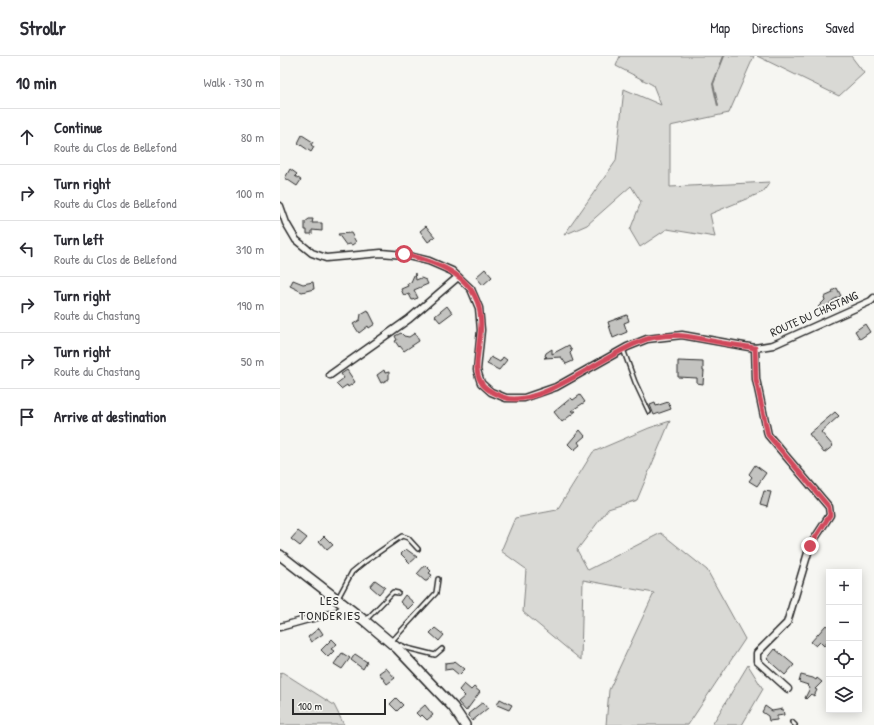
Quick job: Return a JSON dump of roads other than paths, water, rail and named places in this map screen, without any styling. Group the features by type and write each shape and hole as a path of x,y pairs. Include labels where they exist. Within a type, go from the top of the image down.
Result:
{"main road":[{"path":"280,555 394,645 453,707 465,725"}],"street":[{"path":"280,206 286,223 296,240 312,253 326,258 381,253 404,254 429,261 452,271 471,289 479,308 481,330 477,370 481,383 491,392 506,398 524,398 556,387 623,349 647,339 682,335 755,348 756,380 768,435 829,507 830,515 810,546 787,624 757,653 757,661 788,689"},
{"path":"330,374 409,319 458,277"},
{"name":"ROUTE DU CHASTANG","path":"755,348 773,345 871,301 874,298"},
{"path":"280,627 338,612 345,606"}],"lane":[{"path":"623,349 634,382 649,412"},
{"path":"337,600 352,572 363,562 402,536 408,538 418,549"},
{"path":"394,645 436,593 438,579"},
{"path":"365,621 374,614 392,592 398,593"},
{"path":"394,645 401,645 435,655 442,649"}],"waterway":[{"path":"718,106 713,84 724,56"}],"district":[{"name":"LES TONDERIES","path":"330,608"}]}
